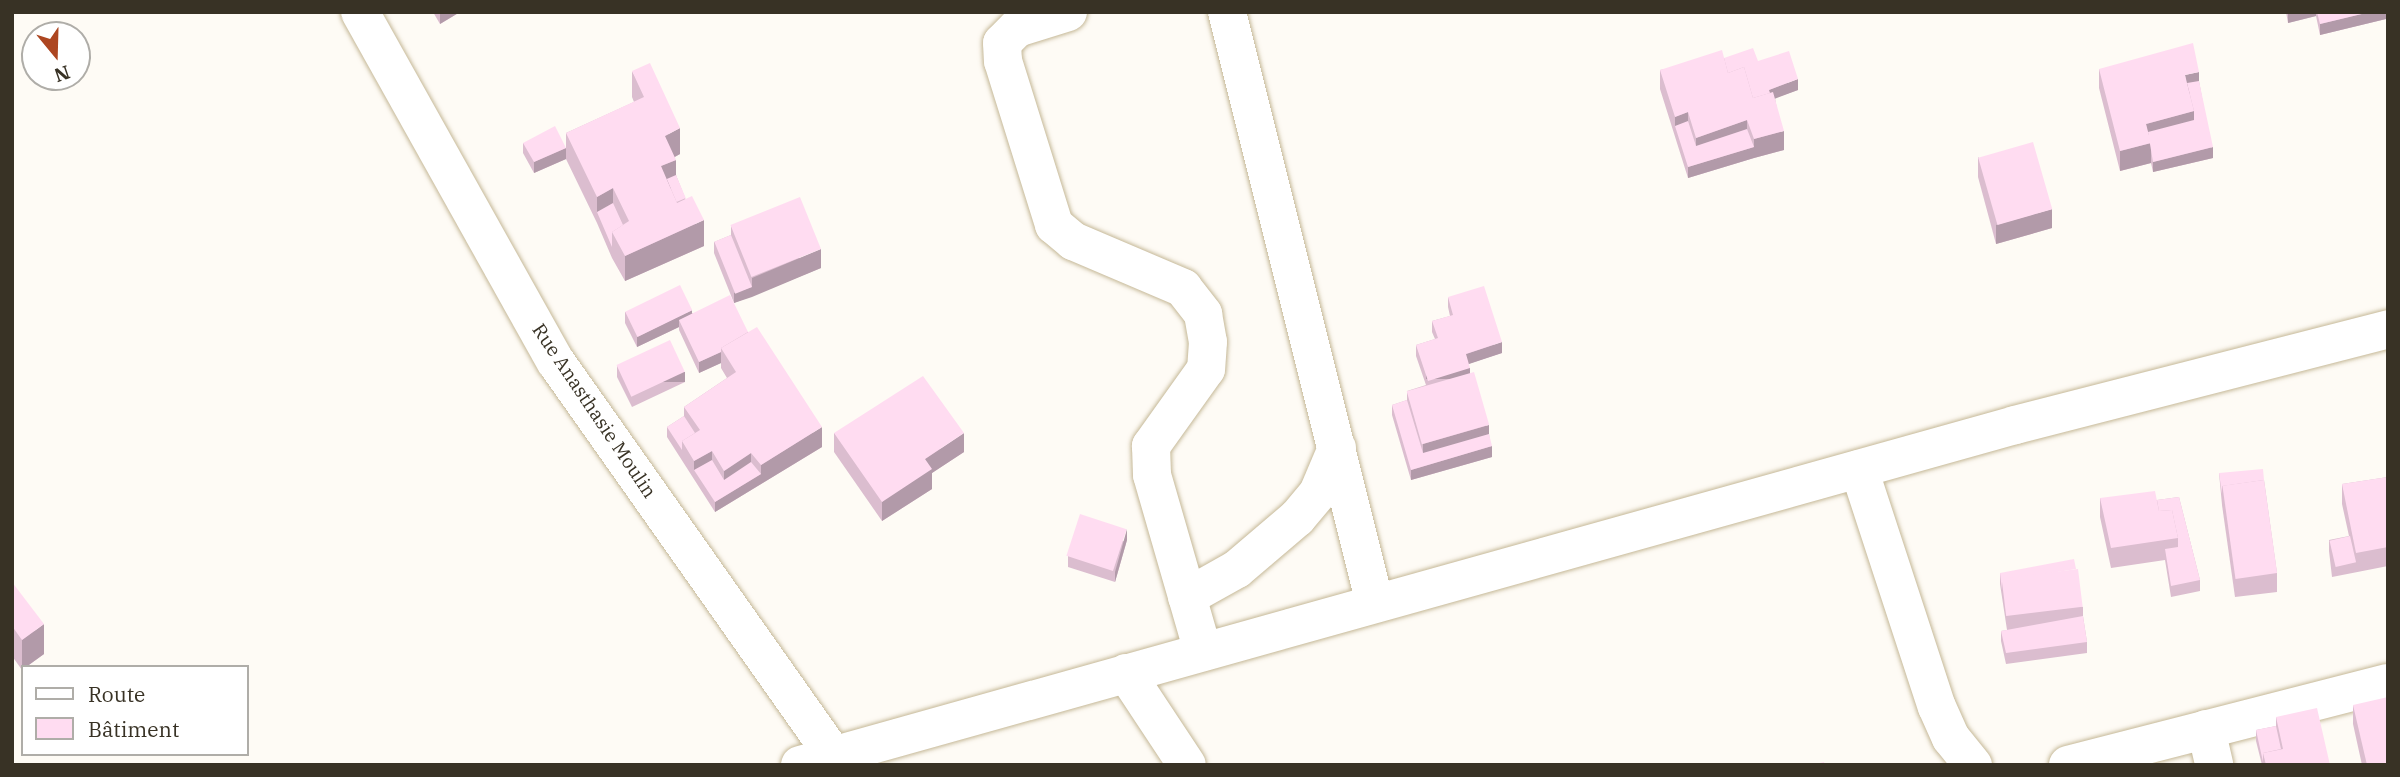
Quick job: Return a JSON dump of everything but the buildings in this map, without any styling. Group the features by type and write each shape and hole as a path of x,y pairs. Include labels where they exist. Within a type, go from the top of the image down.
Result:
{"street":[{"name":"Rue Anasthasie Moulin","path":"360,12 556,362 818,761"},
{"path":"1068,12 1017,28 1002,43 1003,61 1054,225 1073,241 1183,288 1203,314 1208,342 1206,369 1151,446 1152,475 1203,652"},
{"path":"1227,12 1375,604"},
{"path":"818,761 1858,470 2388,329"},
{"path":"1187,597 1237,569 1297,518 1318,493 1336,447"},
{"path":"1858,470 1937,707 1951,738 1973,765"},
{"path":"1126,673 1187,765"},
{"path":"2068,765 2210,747 2388,683"}]}
